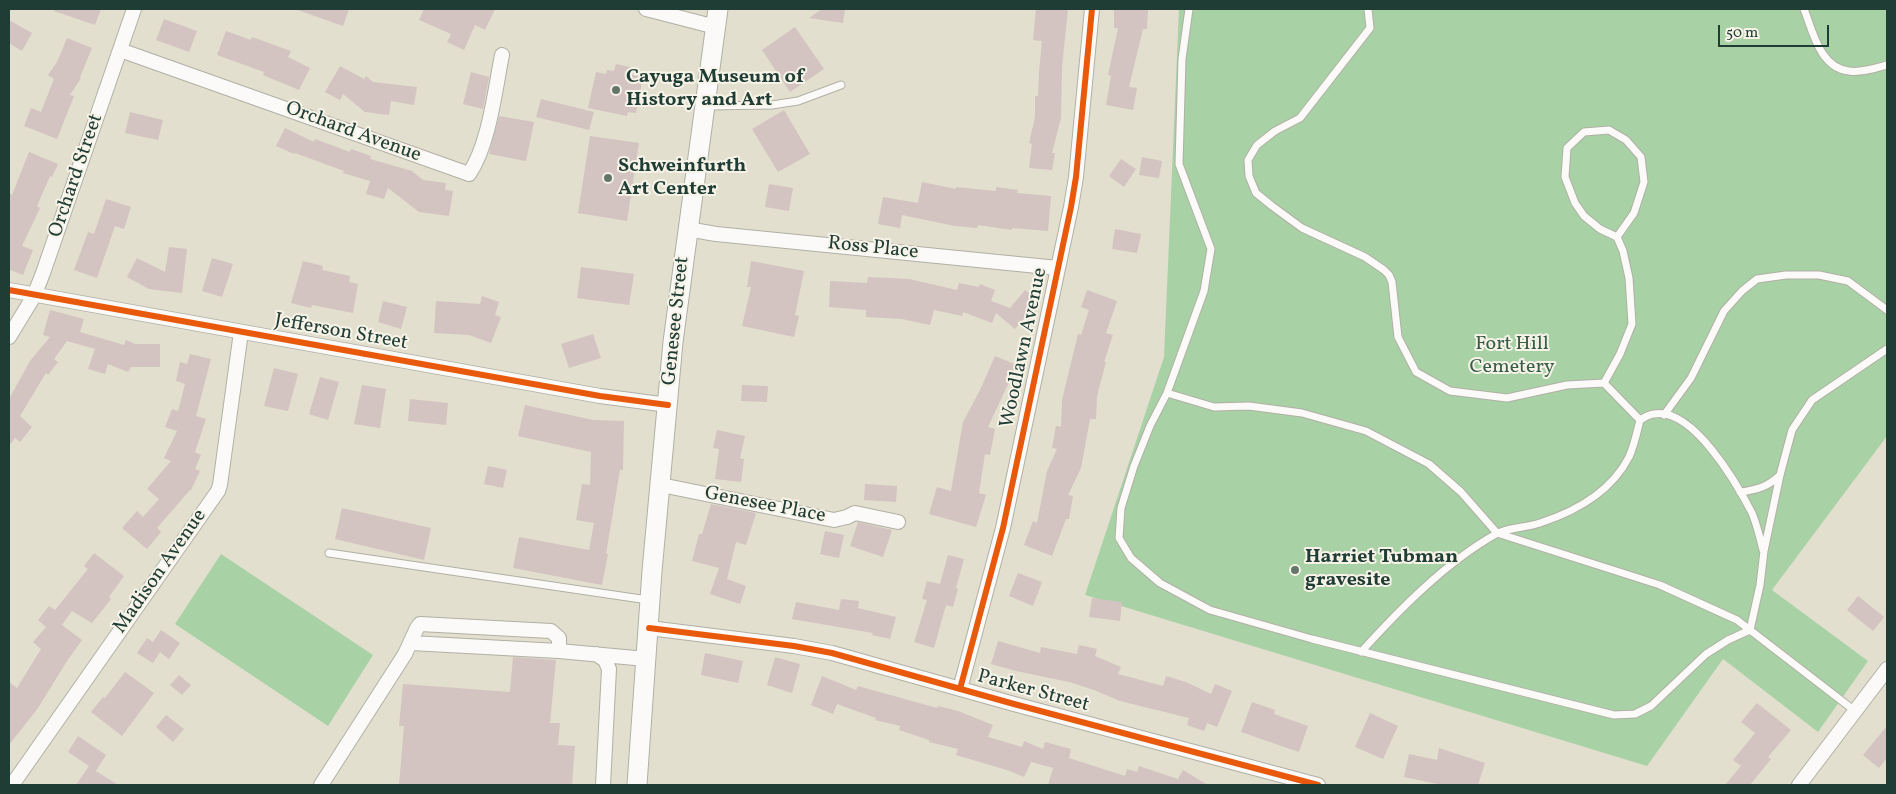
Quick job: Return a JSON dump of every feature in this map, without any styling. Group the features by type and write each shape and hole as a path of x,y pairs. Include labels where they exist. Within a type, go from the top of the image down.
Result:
{"main road":[{"name":"Genesee Street","path":"638,785 646,659 673,342 718,9"}],"street":[{"name":"Orchard Street","path":"9,337 34,296 43,273 134,9"},
{"path":"646,9 716,28"},
{"name":"Woodlawn Avenue","path":"960,689 1003,528 1076,178 1092,9"},
{"name":"Orchard Avenue","path":"120,50 469,174 477,162 489,118 502,55"},
{"name":"Ross Place","path":"687,229 716,234 1058,268"},
{"name":"Jefferson Street","path":"9,290 600,396 668,405"},
{"name":"Madison Avenue","path":"12,785 218,491 240,332"},
{"name":"Genesee Place","path":"661,485 834,520 855,513 898,522"},
{"path":"321,785 411,643 416,628 424,623 552,631 559,638 559,651"},
{"name":"Parker Street","path":"649,628 803,648 864,661 960,689 1318,785"},
{"path":"411,643 559,651 646,659"},
{"path":"596,654 605,660 609,669 603,785"},
{"path":"1799,785 1887,669"}],"lane":[{"path":"1189,9 1182,59 1179,164 1211,249 1204,291 1167,393 1150,426 1120,508 1119,538 1131,558 1160,583 1210,610 1362,652 1614,715 1635,714 1651,706 1706,654 1728,640 1750,630"},
{"path":"1368,9 1370,28 1300,118 1275,131 1257,145 1248,160 1249,176 1256,193 1302,228 1365,257 1389,275 1392,282 1398,337 1416,372 1450,391 1507,398 1567,385 1604,383 1640,420"},
{"path":"1804,9 1825,59 1835,67 1850,72 1887,65"},
{"path":"706,106 772,106 798,101 841,85"},
{"path":"1604,383 1620,354 1632,324 1629,278 1623,251 1617,237 1600,229 1584,216 1575,203 1565,178 1567,148 1584,132 1609,130 1626,140 1641,157 1644,182 1634,213 1617,237"},
{"path":"1664,415 1691,378 1724,311 1742,291 1757,279 1786,275 1819,275 1848,281 1887,310"},
{"path":"1750,630 1760,585 1764,551 1780,475 1792,430 1812,400 1887,349"},
{"path":"1167,393 1214,408 1249,406 1302,413 1366,431 1429,464 1461,492 1497,533 1660,585 1738,620 1855,711"},
{"path":"1362,652 1393,617 1450,565 1497,533 1539,524 1574,510 1606,490 1629,456 1640,420 1654,413 1676,416 1704,439 1740,492 1753,516 1764,551"},
{"path":"1740,492 1757,490 1773,483 1780,475"},
{"path":"329,553 651,600"}],"green space":[{"name":"Fort Hill Cemetery","path":"1179,9 1887,9 1887,436 1772,590 1868,661 1818,732 1723,659 1647,766 1085,595 1164,357"},
{"path":"221,554 373,655 328,726 175,624"}],"building":[{"path":"54,9 101,9 95,25 54,11"},
{"path":"298,9 349,9 343,26"},
{"path":"424,9 495,9 485,30 475,25 464,50 447,42 451,34 419,20"},
{"path":"822,9 845,9 843,23 809,18"},
{"path":"1036,9 1068,9 1062,67 1061,118 1052,153 1055,153 1052,170 1029,168 1032,144 1029,143 1035,117 1035,96 1038,96 1042,41 1033,40"},
{"path":"1114,9 1148,9 1147,29 1143,29 1129,87 1137,88 1133,110 1106,105 1111,76 1108,75 1118,28 1114,28"},
{"path":"164,19 197,31 189,52 156,40"},
{"path":"9,20 32,33 22,51 9,43"},
{"path":"795,27 824,69 790,92 762,50"},
{"path":"226,31 251,40 252,37 291,51 288,57 310,68 299,90 263,75 264,72 217,55"},
{"path":"67,38 92,48 81,78 70,95 74,96 57,139 24,126 31,108 41,112 54,79 48,75 57,62"},
{"name":"Cayuga Museum of History and Art","path":"616,64 634,68 632,75 643,77 636,113 628,112 627,116 588,108 596,72 606,74 607,70 614,71"},
{"path":"340,66 364,79 366,76 373,82 417,87 414,105 391,101 389,115 365,112 343,94 340,100 325,92"},
{"path":"471,72 489,77 483,109 463,104"},
{"path":"541,99 594,112 589,130 536,117"},
{"path":"784,110 810,154 778,172 752,129"},
{"path":"130,112 163,120 158,140 125,133"},
{"path":"499,116 534,122 526,161 489,154"},
{"path":"285,128 314,142 315,139 350,152 351,149 371,156 370,159 412,171 423,180 446,183 445,190 453,191 449,216 419,212 388,188 384,199 366,194 370,181 343,173 344,171 276,146"},
{"name":"Schweinfurth Art Center","path":"590,136 639,143 627,221 578,213"},
{"path":"29,152 58,164 52,177 50,176 37,206 40,208 22,246 33,250 23,275 10,270 9,273 9,193 12,195"},
{"path":"1142,157 1162,161 1159,178 1139,175"},
{"path":"1121,159 1136,169 1124,187 1109,176"},
{"path":"922,182 956,189 956,187 996,191 996,187 1018,190 1017,193 1051,196 1048,231 1012,228 1012,230 978,225 977,228 955,226 902,215 900,228 878,224 883,197 918,203"},
{"path":"769,184 793,188 789,211 765,207"},
{"path":"106,199 131,207 124,229 115,226 97,278 74,270 88,232 94,234"},
{"path":"1115,229 1141,234 1137,253 1112,249"},
{"path":"169,247 187,249 182,293 149,289 127,277 137,258 165,272"},
{"path":"212,258 233,264 222,297 202,291"},
{"path":"303,261 323,266 322,270 350,276 349,282 358,284 353,313 312,305 311,308 291,303"},
{"path":"751,261 804,271 795,315 799,316 794,337 742,326 751,287 747,287"},
{"path":"581,267 634,274 629,305 577,298"},
{"path":"868,277 909,279 957,290 959,283 979,287 980,284 995,290 991,301 1010,308 1025,290 1039,301 1015,329 996,313 992,323 963,312 962,316 934,310 930,325 902,319 866,317 866,310 829,307 830,281 867,283"},
{"path":"1087,290 1117,301 1106,333 1113,335 1104,362 1106,362 1097,396 1096,419 1090,419 1081,468 1068,495 1073,496 1069,519 1066,519 1052,556 1024,545 1033,521 1037,523 1047,471 1057,449 1052,448 1056,426 1061,427 1062,400 1078,334 1081,335 1089,310 1081,307"},
{"path":"482,296 499,302 495,315 501,317 491,343 469,335 434,333 436,301 480,304"},
{"path":"383,301 407,307 401,329 378,322"},
{"path":"50,310 84,319 80,332 124,345 126,340 135,344 160,344 160,367 131,367 128,372 108,364 105,374 88,369 95,349 67,341 54,359 58,362 48,375 46,373 20,416 32,427 20,442 15,438 9,446 9,399 30,361 50,337 43,335"},
{"path":"593,334 601,358 569,368 561,344"},
{"path":"190,354 211,359 196,416 206,419 195,452 201,455 195,469 200,471 191,490 157,528 161,532 147,549 122,528 137,511 143,517 159,499 147,489 171,461 164,458 177,431 165,427 172,409 178,411 185,384 176,381 180,362 187,364"},
{"path":"995,356 1017,365 988,427 995,429 990,455 985,454 979,493 986,495 976,527 929,514 937,487 951,491 963,422"},
{"path":"274,368 298,374 288,411 264,406"},
{"path":"320,377 339,382 328,420 309,414"},
{"path":"362,385 386,389 380,428 354,424"},
{"path":"742,385 768,386 767,402 741,401"},
{"path":"410,399 448,403 446,425 408,421"},
{"path":"525,405 593,420 624,421 623,470 620,470 602,585 513,568 519,537 589,550 594,523 576,520 582,484 590,485 591,452 518,436"},
{"path":"717,430 745,436 740,458 744,459 741,482 715,479 719,449 713,448"},
{"path":"488,466 507,470 503,488 484,484"},
{"path":"865,484 897,486 896,502 864,500"},
{"path":"711,504 756,513 746,545 736,542 727,579 746,586 740,604 710,594 719,568 692,561 699,534 702,534"},
{"path":"342,508 431,528 424,560 335,539"},
{"path":"858,522 892,530 883,557 850,546"},
{"path":"825,531 844,535 839,558 820,554"},
{"path":"94,553 124,576 109,597 111,599 92,623 72,611 62,625 82,640 38,708 9,745 9,682 17,688 41,649 33,642 46,627 38,620 49,606 55,610 88,569 84,566"},
{"path":"948,555 964,559 953,607 946,605 934,648 914,642 927,600 922,599 927,581 940,584"},
{"path":"1018,573 1042,582 1033,606 1009,596"},
{"path":"1858,596 1884,617 1873,631 1847,610"},
{"path":"1092,598 1122,602 1120,621 1089,617"},
{"path":"841,599 859,601 858,608 896,617 890,639 872,635 873,633 792,619 796,602 839,610"},
{"path":"161,630 180,643 169,659 160,652 153,663 137,653 147,638 153,642"},
{"path":"998,641 1040,653 1041,647 1077,654 1079,645 1097,649 1095,656 1121,667 1118,674 1163,686 1166,676 1186,682 1211,694 1215,684 1232,691 1217,727 1207,723 1204,731 1187,725 1189,718 1120,701 1069,682 991,664"},
{"path":"705,653 743,661 738,683 701,675"},
{"path":"513,657 556,660 550,723 560,723 558,745 575,746 572,785 399,785 404,726 399,726 403,684 510,692"},
{"path":"775,657 800,664 792,693 767,685"},
{"path":"125,672 154,693 122,736 91,712 103,697 105,698"},
{"path":"179,675 191,685 182,695 170,685"},
{"path":"822,676 856,690 858,686 937,708 938,706 958,711 993,725 988,737 1022,747 1024,741 1043,749 1045,742 1071,749 1069,758 1125,776 1127,769 1137,772 1139,766 1178,779 1183,770 1208,785 1048,785 1053,768 1031,762 1024,777 956,755 958,749 929,742 929,740 899,730 900,726 875,720 876,718 837,704 833,714 811,705"},
{"path":"1252,702 1275,710 1274,714 1308,726 1299,752 1241,732"},
{"path":"1757,703 1791,730 1768,757 1771,759 1750,785 1725,785 1741,766 1733,760 1755,733 1741,722"},
{"path":"1370,713 1398,726 1383,759 1355,747"},
{"path":"166,715 184,729 173,742 156,727"},
{"path":"1887,726 1887,758 1879,768 1863,755"},
{"path":"78,736 106,755 96,771 118,785 76,785 89,766 68,752"},
{"path":"1439,748 1485,763 1478,785 1442,785 1404,777 1409,754 1437,760"}],"cycle path":[{"path":"960,689 1003,528 1071,207 1076,177 1092,9"},
{"path":"9,290 600,396 668,405"},
{"path":"649,628 794,646 832,653 1014,704 1318,785"}],"place":[{"name":"Cayuga Museum of History and Art","path":"616,90"},
{"name":"Schweinfurth Art Center","path":"608,178"},
{"name":"Harriet Tubman gravesite","path":"1295,570"}]}
